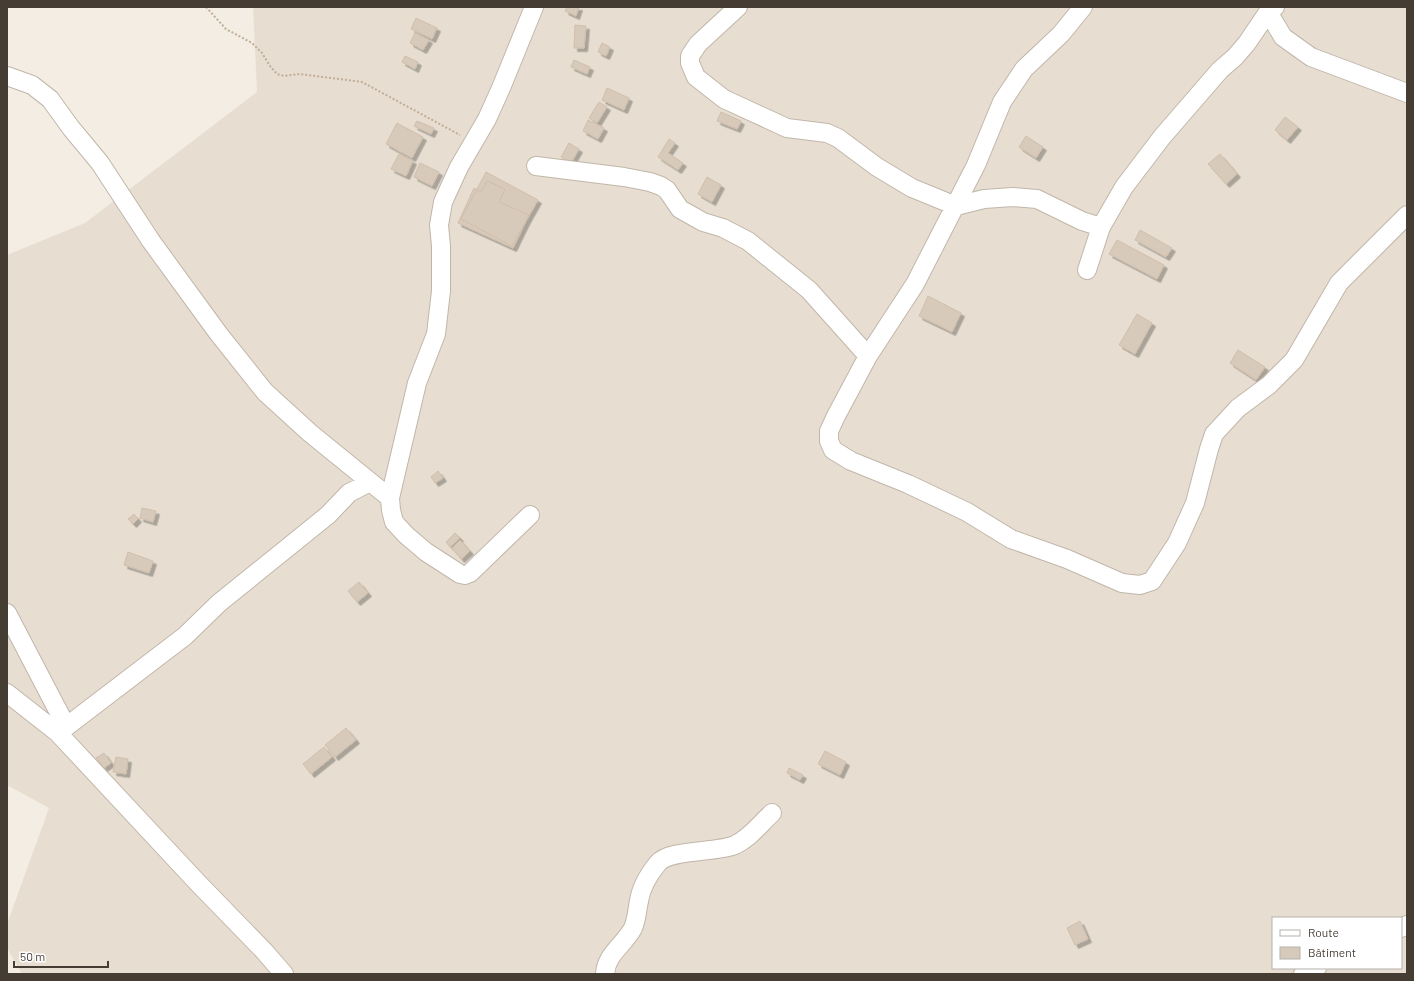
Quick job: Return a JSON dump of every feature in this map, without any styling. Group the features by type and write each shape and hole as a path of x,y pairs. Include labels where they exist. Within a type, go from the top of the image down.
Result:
{"street":[{"path":"530,515 470,573 465,576 426,552 406,535 394,522 390,498 417,383 436,334 441,291 441,246 439,225 443,202 459,166 487,119 534,7"},
{"path":"738,7 698,44 690,56 690,64 696,77 724,99 787,128 827,133 838,138 877,167 912,188 956,206 984,199 1013,197 1037,199 1082,221 1101,227"},
{"path":"1083,7 1061,34 1024,69 1002,102 976,165 915,284 868,356 829,431 829,441 833,450 851,460 908,484 967,512 1011,539 1067,559 1122,582 1140,585 1152,581 1177,543 1195,503 1214,434 1238,408 1269,385 1294,360 1338,282 1407,215"},
{"path":"1272,9 1283,37 1311,57 1407,93"},
{"path":"1087,270 1101,227 1124,187 1162,137 1220,70 1235,57 1272,9"},
{"path":"7,76 32,85 50,99 71,128 100,163 155,248 218,333 265,392 310,433 390,498"},
{"path":"536,166 624,177 650,182 661,186 667,190 680,209 703,222 723,228 748,241 809,290 868,356"},
{"path":"62,730 185,636 219,603 328,515 349,493 370,482"},
{"path":"7,612 62,730"},
{"path":"7,692 62,730 197,882 264,950 284,974"},
{"path":"605,974 605,970 612,954 626,938 633,927 642,890 651,873 660,861 678,854 720,849 734,845 748,837 772,813"},
{"path":"1303,974 1314,969"}],"path":[{"path":"206,7 226,29 252,43 262,52 270,66 277,74 284,76 300,74 362,82 473,142"}],"shaded area":[{"path":"253,7 1407,7 1407,974 22,974 7,948 7,924 49,808 7,785 7,255 85,223 257,92"}],"building":[{"path":"567,7 579,7 576,16 565,11"},
{"path":"416,18 437,28 432,39 411,29"},
{"path":"575,25 586,26 584,48 574,48"},
{"path":"415,33 429,40 423,50 410,43"},
{"path":"602,43 610,47 606,56 598,52"},
{"path":"405,56 418,62 415,69 402,62"},
{"path":"574,60 590,67 587,74 571,67"},
{"path":"607,88 629,98 624,110 602,100"},
{"path":"599,102 607,107 597,123 589,118"},
{"path":"721,112 741,121 737,129 717,121"},
{"path":"1285,117 1298,127 1287,140 1275,130"},
{"path":"588,120 604,128 598,139 583,131"},
{"path":"417,121 434,128 431,134 414,126"},
{"path":"397,123 423,137 412,158 386,144"},
{"path":"1026,136 1043,147 1036,158 1019,147"},
{"path":"669,139 675,143 668,153 683,163 678,170 658,157"},
{"path":"569,143 579,149 571,163 561,157"},
{"path":"399,154 413,161 406,176 391,169"},
{"path":"1220,154 1237,174 1226,184 1208,164"},
{"path":"420,163 439,172 432,186 414,177"},
{"path":"486,172 538,200 512,246 461,219"},
{"path":"707,177 721,185 712,202 698,194"},
{"path":"487,181 505,189 499,202 529,215 513,248 458,223 474,188 481,192"},
{"path":"1140,230 1172,248 1166,257 1135,240"},
{"path":"1117,240 1164,265 1157,279 1109,254"},
{"path":"928,296 961,313 952,332 919,316"},
{"path":"1137,314 1152,323 1135,354 1119,345"},
{"path":"1238,350 1265,367 1256,380 1230,363"},
{"path":"438,471 443,478 435,483 431,477"},
{"path":"142,508 156,511 153,522 140,518"},
{"path":"134,514 138,519 133,524 128,519"},
{"path":"455,533 460,538 450,547 446,542"},
{"path":"460,540 470,551 461,559 452,548"},
{"path":"128,552 153,561 149,573 124,565"},
{"path":"359,582 368,593 357,602 348,591"},
{"path":"346,728 356,740 335,757 325,745"},
{"path":"324,747 332,757 311,774 303,764"},
{"path":"825,751 846,762 840,775 818,764"},
{"path":"104,753 111,763 104,768 96,758"},
{"path":"116,757 128,759 126,774 113,772"},
{"path":"789,768 803,775 800,780 787,773"},
{"path":"1080,921 1088,939 1075,945 1067,928"}]}
